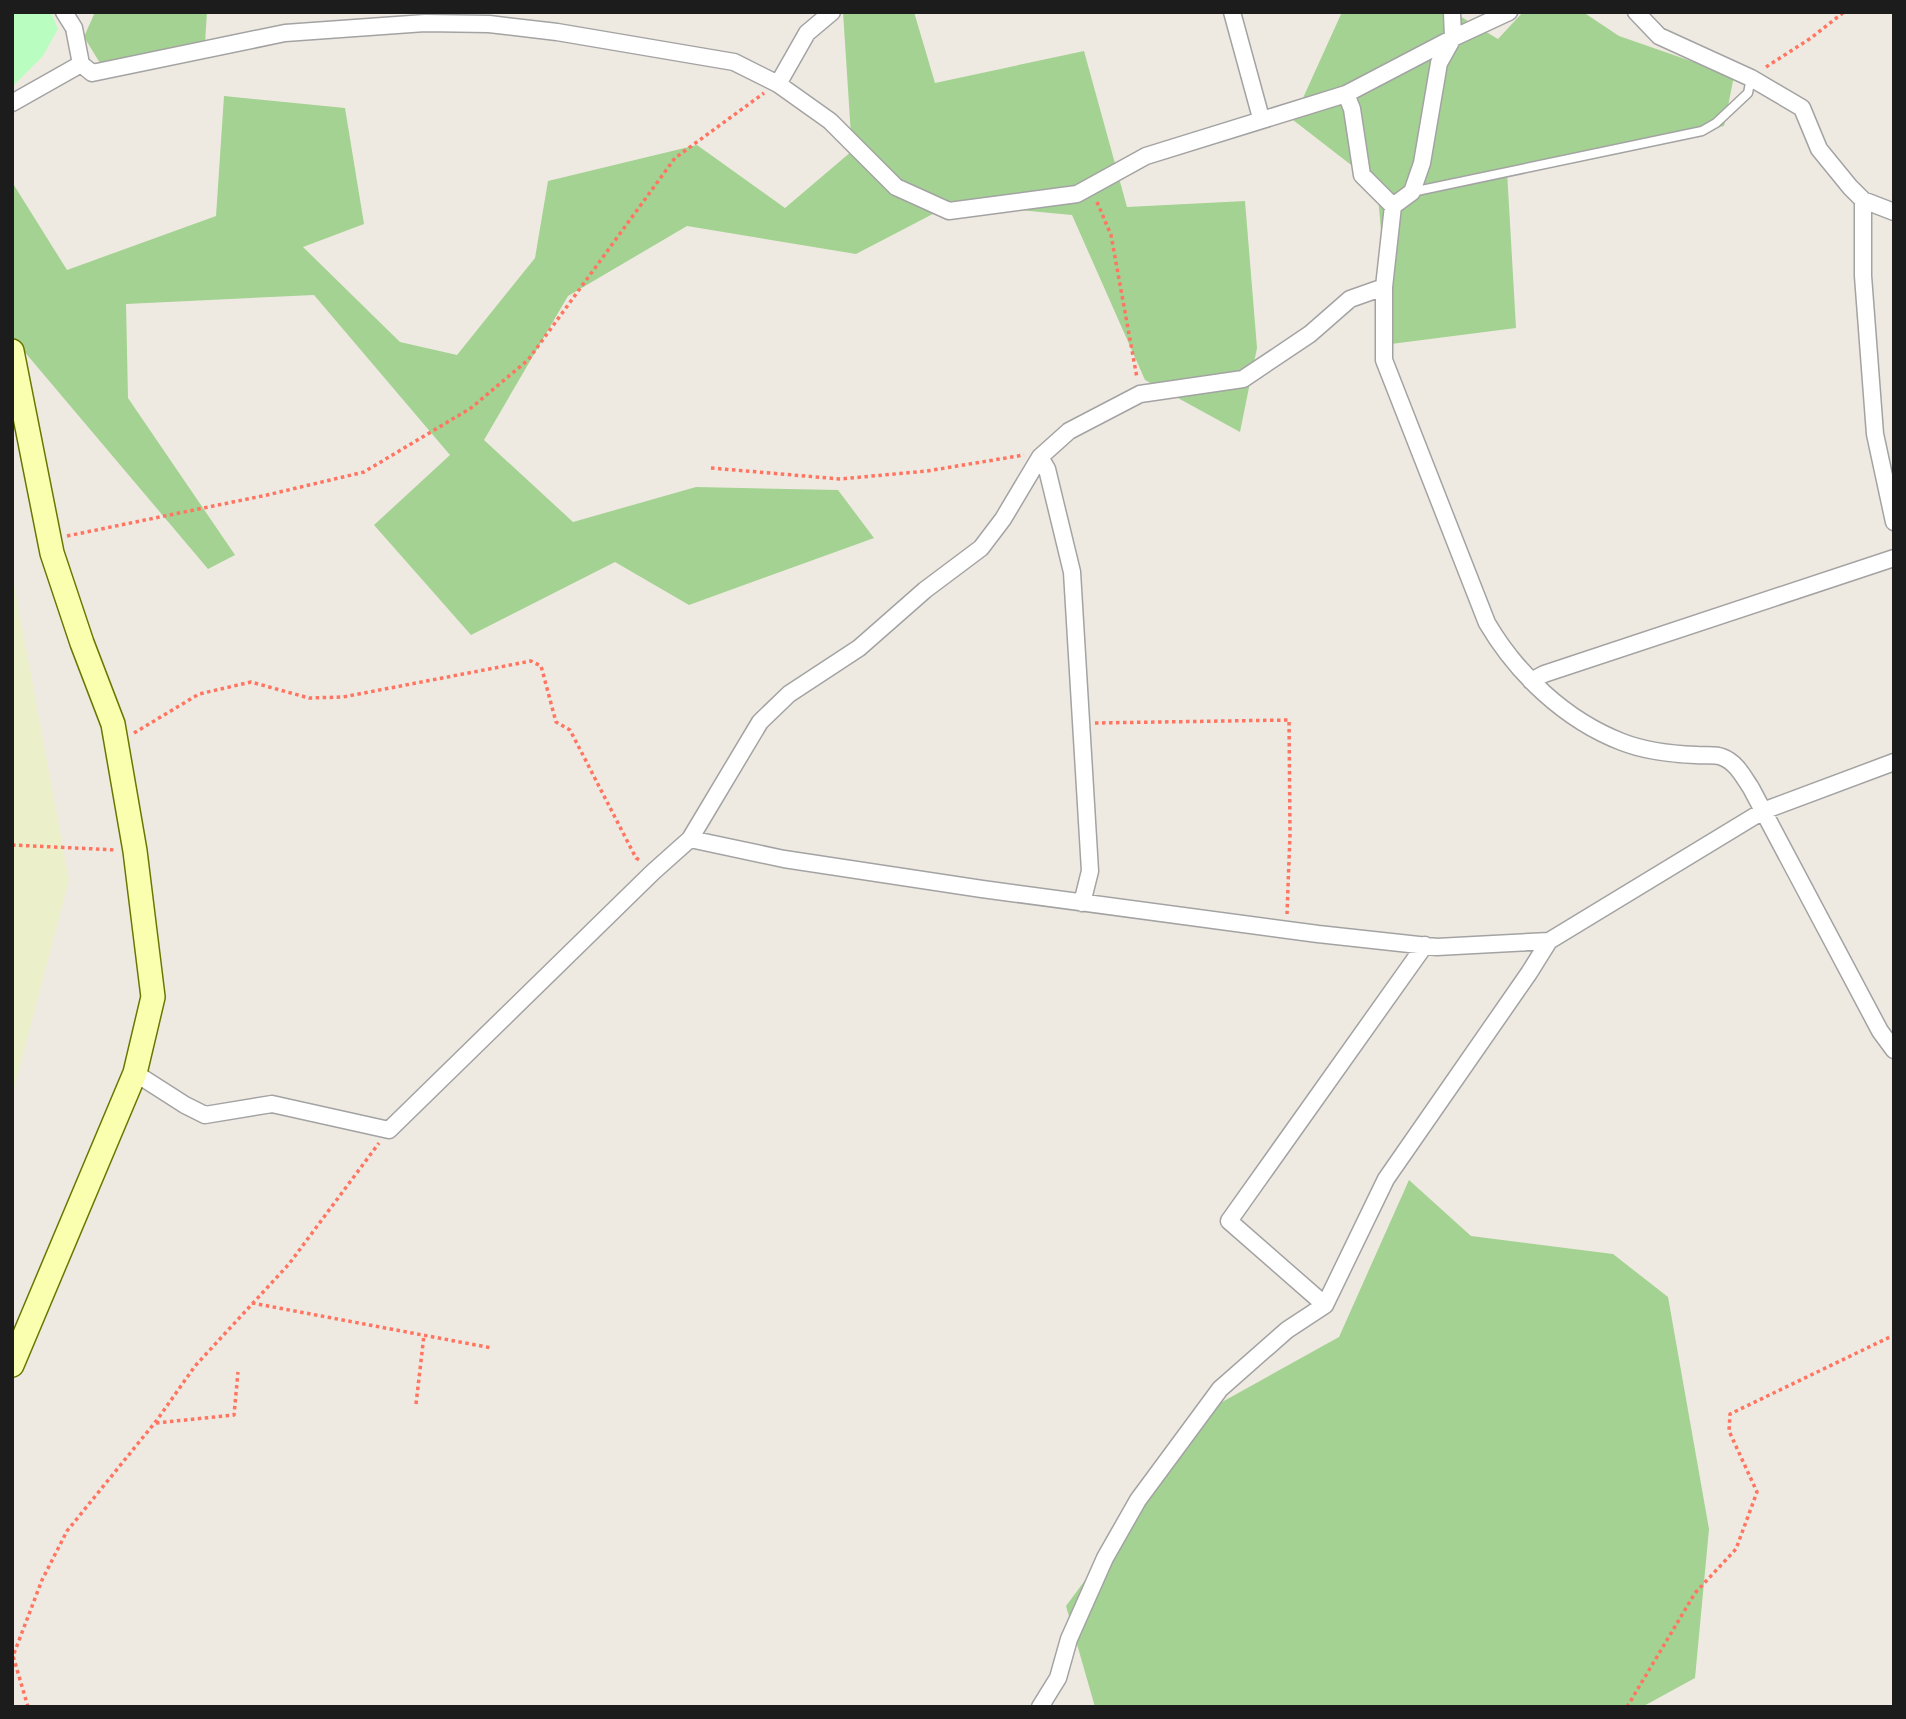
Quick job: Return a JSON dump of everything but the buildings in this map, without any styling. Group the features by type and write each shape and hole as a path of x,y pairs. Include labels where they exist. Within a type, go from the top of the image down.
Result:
{"street":[{"path":"64,12 74,28 81,64 92,73 285,33 425,23 489,24 557,32 734,62 778,83 830,121 896,187 949,211 1077,194 1146,156 1261,118 1346,94 1452,38 1509,12"},
{"path":"778,83 807,33 832,12"},
{"path":"1232,12 1261,118"},
{"path":"1452,12 1452,38 1439,63 1422,163 1412,192 1394,206 1384,286 1384,360 1487,623 1531,681 1574,719 1622,742 1661,752 1721,756 1736,766 1751,788 1880,1031 1894,1050"},
{"path":"1636,12 1659,36 1751,78 1802,108 1819,149 1863,200 1894,212"},
{"path":"12,103 81,64"},
{"path":"1346,94 1352,109 1362,175 1394,206"},
{"path":"1863,200 1863,276 1875,434 1894,522"},
{"path":"135,1073 205,1115 272,1104 389,1130 690,839 760,722 789,694 859,649 925,590 981,548 1003,519 1040,457 1069,431 1140,394 1243,379 1310,334 1350,299 1384,286"},
{"path":"12,351 49,540 82,643 113,724 135,851 153,997 135,1073 12,1365"},
{"path":"1040,457 1047,469 1072,572 1090,870 1083,903"},
{"path":"1531,681 1644,639 1894,558"},
{"path":"1040,1707 1058,1678 1069,1639 1105,1558 1138,1500 1220,1389 1287,1330 1325,1305 1386,1179 1549,942 1763,811 1894,762"},
{"path":"690,839 784,859 1286,930 1437,947 1549,942"},
{"path":"1325,1305 1229,1221 1425,945"}],"lane":[{"path":"1412,192 1702,131 1716,124 1748,93 1751,78"}],"path":[{"path":"1751,78 1811,38 1844,12"},
{"path":"49,540 364,472 471,408 528,360 676,158 778,83"},
{"path":"1087,189 1100,207 1111,235 1140,394"},
{"path":"711,468 840,479 927,471 1023,455 1040,457"},
{"path":"117,744 199,694 251,682 309,698 343,697 531,661 541,666 556,722 570,730 636,858 653,872"},
{"path":"1081,723 1289,720 1290,834 1286,930"},
{"path":"12,845 135,851"},
{"path":"28,1707 13,1656 42,1580 67,1531 154,1424 195,1366 289,1264 389,1130"},
{"path":"252,1304 492,1348"},
{"path":"416,1404 424,1335"},
{"path":"1627,1707 1696,1593 1736,1549 1757,1492 1729,1431 1730,1414 1894,1335"},
{"path":"154,1424 234,1415 238,1372"}],"green space":[{"path":"12,12 51,12 58,29 43,56 12,87"},
{"path":"95,12 207,12 205,43 100,63 84,37"},
{"path":"843,12 914,12 935,83 1084,51 1127,207 1245,201 1257,348 1240,432 1145,380 1072,215 952,204 856,254 687,226 568,296 484,440 573,522 696,487 838,490 874,538 689,605 615,562 471,635 374,525 450,455 314,295 126,304 128,398 235,555 208,569 12,337 12,182 67,270 216,216 224,96 345,108 364,224 303,247 400,342 457,355 535,258 548,181 697,145 785,208 852,151"},
{"path":"1342,12 1453,12 1498,39 1523,12 1583,12 1619,36 1734,76 1724,126 1507,171 1516,328 1391,344 1377,185 1293,120"},
{"path":"12,573 69,880 12,1096"},
{"path":"1409,1180 1471,1236 1613,1254 1668,1297 1709,1529 1695,1678 1642,1707 1095,1707 1066,1606 1213,1407 1339,1337"}]}
